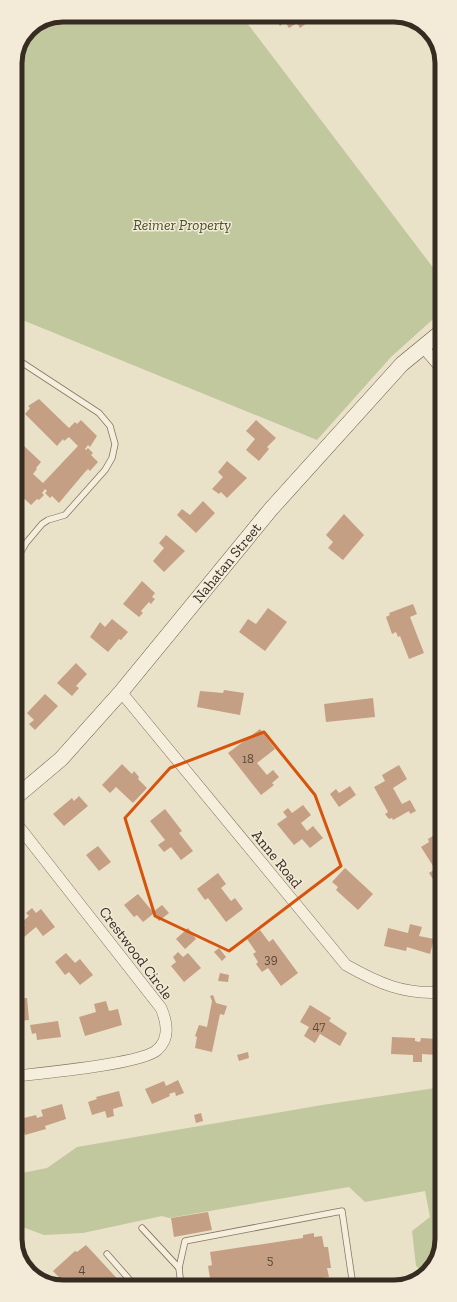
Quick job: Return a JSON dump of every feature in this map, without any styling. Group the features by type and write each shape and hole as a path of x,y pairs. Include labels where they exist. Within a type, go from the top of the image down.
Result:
{"main road":[{"name":"Nahatan Street","path":"22,792 61,759 121,692 271,509 402,364 435,336"}],"street":[{"path":"422,346 435,361"},
{"name":"Anne Road","path":"121,692 346,966 373,980 400,990 435,992"},
{"name":"Crestwood Circle","path":"22,831 161,1008 166,1021 166,1033 162,1044 156,1052 132,1060 22,1075"}],"lane":[{"path":"22,362 99,413 110,426 115,444 112,458 105,470 65,515 48,520 42,524 22,550"},
{"path":"180,1280 179,1268 185,1241 342,1212 352,1280"},
{"path":"142,1228 179,1268"},
{"path":"107,1254 131,1280"}],"highlighted area":[{"path":"264,732 315,795 341,866 229,951 155,916 125,818 170,768"}],"green space":[{"name":"Reimer Property","path":"63,22 246,22 435,270 435,317 391,357 317,440 22,320 22,63 25,47 34,34 40,29 47,25"},
{"path":"435,1088 435,1239 433,1252 421,1270 416,1266 412,1231 430,1217 425,1191 365,1202 349,1187 169,1218 162,1216 83,1233 44,1235 22,1227 22,1173 47,1168 77,1147 322,1105"}],"building":[{"path":"277,22 285,22 280,26"},
{"path":"285,22 308,22 300,28 297,23 289,28"},
{"path":"39,399 69,428 75,422 77,424 81,420 97,436 90,447 88,445 85,449 86,450 88,448 93,453 91,455 98,462 90,471 88,469 85,472 59,503 52,496 50,498 45,493 47,491 45,489 42,493 44,495 31,505 22,497 22,448 24,446 41,462 33,474 43,483 78,446 69,437 64,441 63,439 57,446 25,414 30,408 28,406"},
{"path":"256,420 276,438 267,447 269,449 259,461 246,450 255,439 246,431"},
{"path":"227,461 247,478 227,498 221,492 219,494 212,489 223,477 218,472"},
{"path":"203,501 215,513 196,533 177,515 182,509 190,515"},
{"path":"344,514 364,535 343,560 328,548 333,542 326,535"},
{"path":"166,535 185,551 164,572 153,561 164,548 159,543"},
{"path":"142,581 155,593 152,597 155,599 151,604 149,602 141,611 143,613 139,617 123,604"},
{"path":"413,604 417,614 410,617 424,653 409,659 400,636 398,637 396,632 392,634 386,617 390,615 389,613"},
{"path":"268,608 287,622 265,651 239,632 248,619 256,624"},
{"path":"112,619 128,632 121,640 119,639 108,652 90,637 100,622 105,627"},
{"path":"76,663 87,674 76,686 79,688 72,696 57,683"},
{"path":"224,690 244,693 240,715 197,707 200,691 223,693"},
{"path":"45,694 58,706 35,730 29,724 34,720 27,713"},
{"path":"373,698 375,717 326,722 324,704"},
{"path":"260,729 275,749 257,763 267,775 273,770 279,777 272,783 274,785 261,795 228,753"},
{"path":"122,764 132,774 134,771 139,777 138,779 147,788 133,803 116,787 110,793 102,785"},
{"path":"399,765 407,779 393,788 402,804 410,800 416,811 410,814 409,811 393,820 392,818 389,819 385,814 388,812 374,787 385,781 382,775"},
{"path":"350,786 356,795 339,807 330,794 336,789 339,793"},
{"path":"79,796 88,806 64,826 53,814 72,798 74,801"},
{"path":"303,805 311,815 301,823 307,831 313,826 323,838 310,848 302,839 294,845 277,824 287,817 283,812 288,808 292,813"},
{"path":"165,809 182,831 179,833 193,851 181,860 171,847 164,852 158,845 165,840 150,821"},
{"path":"435,835 435,869 421,847 429,842 428,839"},
{"path":"98,846 111,862 99,871 86,855"},
{"path":"345,868 373,894 358,910 336,890 338,887 332,882"},
{"path":"435,869 435,882 429,873"},
{"path":"218,873 226,884 221,888 231,901 235,898 243,909 226,922 208,898 205,900 197,889"},
{"path":"138,894 153,912 162,905 169,913 159,921 153,914 143,922 137,915 134,917 124,905"},
{"path":"32,908 36,913 41,909 55,927 43,936 36,927 23,938 22,927 25,925 22,922 29,916 26,913"},
{"path":"410,924 422,927 419,936 434,939 430,954 407,947 406,951 384,946 388,928 408,933"},
{"path":"188,928 196,939 185,949 176,939"},
{"path":"260,930 269,942 273,939 298,973 281,986 268,968 262,972 256,964 258,962 253,954 256,952 247,939"},
{"path":"219,948 226,957 222,961 214,952"},
{"path":"178,952 183,957 188,953 201,968 184,982 171,966 176,962 173,957"},
{"path":"66,953 75,963 80,959 93,975 80,985 69,972 65,975 55,962"},
{"path":"220,973 229,975 228,982 218,981"},
{"path":"213,995 216,1003 227,1006 224,1015 220,1014 212,1052 195,1048 197,1037 195,1036 199,1025 207,1027 212,1001 210,996"},
{"path":"22,998 27,998 29,1020 22,1021"},
{"path":"106,1001 109,1011 118,1009 122,1025 85,1036 79,1017 96,1012 94,1004"},
{"path":"310,1005 331,1018 329,1021 347,1033 340,1046 320,1034 315,1043 304,1036 309,1027 300,1022"},
{"path":"58,1021 61,1037 37,1040 36,1033 32,1034 30,1025"},
{"path":"392,1037 415,1038 415,1041 420,1042 421,1038 435,1039 435,1055 422,1054 422,1062 413,1062 413,1055 391,1054"},
{"path":"248,1052 249,1058 239,1061 237,1055"},
{"path":"178,1080 184,1093 176,1096 175,1092 169,1094 170,1096 152,1104 145,1089 164,1081 166,1086"},
{"path":"119,1091 123,1106 113,1109 114,1116 107,1118 105,1111 92,1115 88,1102 97,1099 96,1097"},
{"path":"62,1104 66,1119 45,1126 46,1129 25,1135 22,1125 22,1118 36,1115 37,1118 43,1116 41,1110"},
{"path":"201,1113 203,1121 196,1123 194,1115"},
{"path":"208,1212 212,1230 174,1237 171,1218"},
{"path":"314,1233 314,1237 322,1236 324,1247 328,1247 331,1268 327,1268 329,1277 306,1280 210,1280 208,1266 212,1265 210,1252 303,1238 303,1235"},
{"path":"86,1245 118,1280 61,1280 53,1271 75,1251 77,1252"}]}
